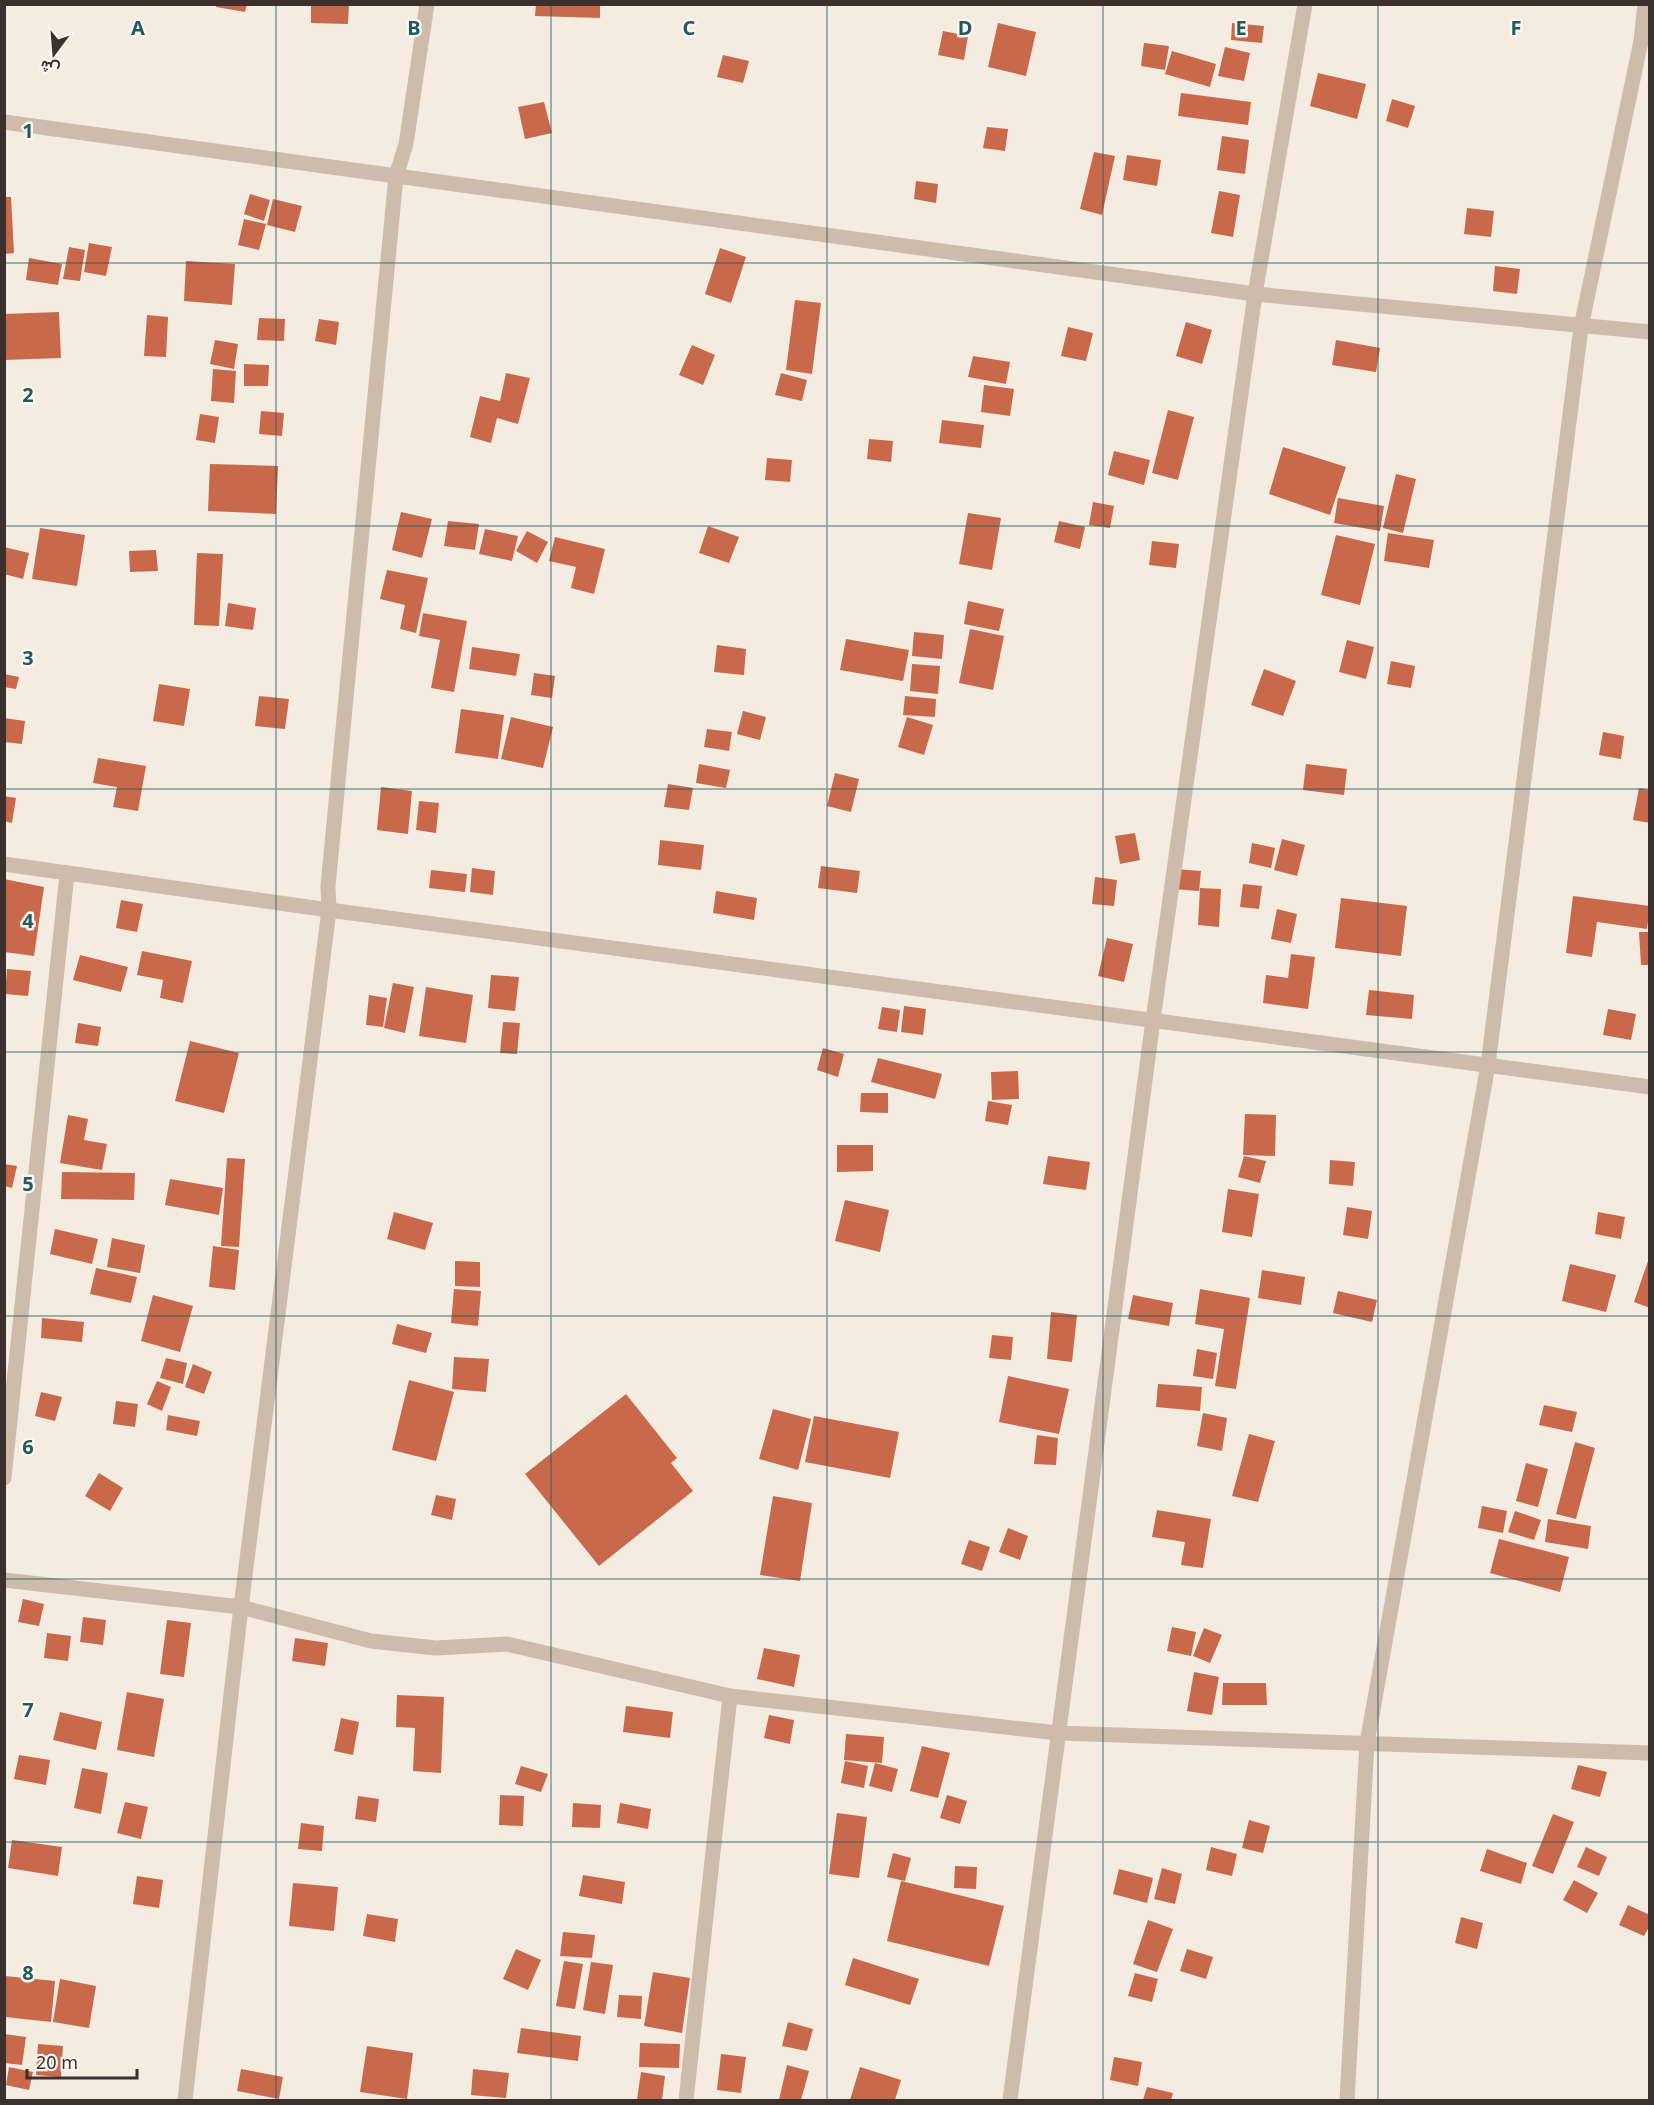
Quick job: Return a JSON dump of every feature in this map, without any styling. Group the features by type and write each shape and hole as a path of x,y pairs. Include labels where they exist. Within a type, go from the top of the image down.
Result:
{"street":[{"path":"185,2100 241,1607 329,910 327,886 396,176 406,144 427,4"},
{"path":"1010,2100 1153,1020 1255,294 1305,4"},
{"path":"1347,2100 1368,1743 1488,1065 1581,327 1641,41 1645,4"},
{"path":"4,122 1255,294 1650,332"},
{"path":"4,864 329,910 1650,1087"},
{"path":"4,1478 67,874"},
{"path":"4,1580 241,1607 371,1641 436,1648 507,1644 730,1696 1058,1733 1650,1753"},
{"path":"686,2100 730,1696"}],"building":[{"path":"216,4 247,4 245,12 216,7"},
{"path":"311,4 349,4 348,24 311,23"},
{"path":"536,4 600,4 600,18 535,16"},
{"path":"998,23 1036,32 1026,76 988,67"},
{"path":"1232,23 1264,26 1262,43 1231,40"},
{"path":"943,31 968,36 964,60 938,55"},
{"path":"1144,43 1169,46 1165,70 1141,66"},
{"path":"1225,47 1250,53 1244,81 1218,76"},
{"path":"1172,51 1216,64 1210,87 1165,74"},
{"path":"723,55 749,61 743,83 717,77"},
{"path":"1318,73 1366,84 1357,119 1310,106"},
{"path":"1181,93 1251,102 1248,125 1178,116"},
{"path":"1392,99 1415,106 1408,128 1386,121"},
{"path":"544,102 552,133 525,139 518,107"},
{"path":"987,127 1008,129 1005,151 983,148"},
{"path":"1222,136 1249,140 1245,174 1217,170"},
{"path":"1094,152 1115,156 1102,215 1080,209"},
{"path":"1127,155 1161,160 1157,186 1123,180"},
{"path":"916,181 938,184 936,203 914,199"},
{"path":"1219,191 1240,195 1233,237 1211,233"},
{"path":"250,194 270,200 264,221 244,214"},
{"path":"4,197 11,197 14,253 4,254"},
{"path":"273,199 302,206 295,232 267,225"},
{"path":"1467,208 1494,211 1491,237 1464,234"},
{"path":"244,219 266,224 259,250 238,245"},
{"path":"89,243 112,247 106,276 84,272"},
{"path":"69,247 85,250 80,281 63,279"},
{"path":"720,248 746,257 731,303 705,294"},
{"path":"29,258 62,264 58,285 26,280"},
{"path":"186,261 235,264 232,305 184,301"},
{"path":"1495,266 1520,269 1517,294 1493,291"},
{"path":"795,300 821,303 812,374 786,370"},
{"path":"59,312 61,358 4,360 4,314"},
{"path":"147,315 168,317 166,357 144,356"},
{"path":"259,318 285,319 284,341 257,340"},
{"path":"319,319 339,322 336,345 315,341"},
{"path":"1186,322 1212,330 1202,364 1176,356"},
{"path":"1068,327 1093,333 1086,361 1061,356"},
{"path":"215,340 238,344 234,369 210,364"},
{"path":"1336,340 1380,348 1376,372 1332,365"},
{"path":"692,345 715,355 703,385 679,375"},
{"path":"973,356 1010,362 1006,384 968,377"},
{"path":"244,364 269,365 268,386 244,386"},
{"path":"213,369 236,371 234,403 211,401"},
{"path":"506,373 530,378 518,424 497,418 491,443 470,437 480,396 500,401"},
{"path":"781,373 807,380 802,401 775,395"},
{"path":"984,385 1014,389 1010,416 981,412"},
{"path":"1168,410 1194,417 1178,480 1152,473"},
{"path":"261,411 284,413 282,436 259,434"},
{"path":"200,414 219,417 215,443 196,440"},
{"path":"942,420 984,425 981,448 939,443"},
{"path":"869,439 893,441 891,462 867,459"},
{"path":"1283,447 1346,467 1330,515 1269,494"},
{"path":"1114,451 1150,460 1144,485 1108,475"},
{"path":"767,458 792,460 790,482 765,480"},
{"path":"210,464 278,466 276,514 208,511"},
{"path":"1396,474 1416,479 1403,533 1383,528"},
{"path":"1338,498 1384,506 1380,531 1334,523"},
{"path":"1093,502 1114,506 1110,528 1089,525"},
{"path":"401,512 432,519 422,558 392,550"},
{"path":"968,513 1001,518 992,570 959,564"},
{"path":"448,521 479,524 475,550 444,546"},
{"path":"1059,521 1085,527 1080,549 1054,542"},
{"path":"708,526 739,537 729,563 699,553"},
{"path":"40,528 85,535 77,586 32,579"},
{"path":"485,529 518,536 512,561 479,554"},
{"path":"527,531 548,542 537,563 516,551"},
{"path":"1388,533 1434,540 1429,568 1384,561"},
{"path":"1336,535 1375,544 1360,605 1321,595"},
{"path":"555,537 605,549 594,594 571,588 576,567 549,561"},
{"path":"1152,541 1179,544 1176,568 1149,565"},
{"path":"4,547 29,553 23,579 4,574"},
{"path":"156,550 158,571 130,572 129,551"},
{"path":"197,553 223,554 219,626 194,625"},
{"path":"387,570 428,578 416,633 400,629 405,605 380,599"},
{"path":"968,601 1004,609 999,631 964,624"},
{"path":"228,603 256,608 253,630 225,626"},
{"path":"423,613 467,621 454,692 431,688 440,640 419,636"},
{"path":"970,629 1004,636 993,690 959,683"},
{"path":"914,632 944,635 942,659 912,656"},
{"path":"846,639 909,650 903,681 840,670"},
{"path":"1347,640 1374,647 1366,679 1339,672"},
{"path":"717,645 746,649 744,675 714,672"},
{"path":"472,647 520,654 516,676 469,669"},
{"path":"1391,661 1415,666 1411,688 1387,684"},
{"path":"912,664 940,666 938,694 910,691"},
{"path":"1264,669 1296,681 1283,716 1251,705"},
{"path":"534,673 555,676 552,698 531,695"},
{"path":"4,674 19,677 16,689 4,687"},
{"path":"159,684 190,689 184,726 153,721"},
{"path":"259,696 289,699 285,729 255,726"},
{"path":"905,696 936,699 935,717 903,715"},
{"path":"461,709 504,715 498,759 455,753"},
{"path":"743,711 766,717 760,740 737,734"},
{"path":"511,717 553,727 543,768 501,759"},
{"path":"907,717 933,725 924,755 898,747"},
{"path":"4,718 25,721 22,744 4,742"},
{"path":"707,729 732,732 729,751 704,747"},
{"path":"1603,732 1624,736 1621,759 1599,755"},
{"path":"98,758 146,766 138,811 113,807 117,787 93,783"},
{"path":"699,764 730,770 726,788 696,783"},
{"path":"1306,764 1347,769 1344,795 1303,790"},
{"path":"835,773 859,779 851,812 827,806"},
{"path":"668,784 693,788 689,810 664,807"},
{"path":"381,787 412,791 408,834 377,830"},
{"path":"1639,788 1650,790 1650,823 1633,820"},
{"path":"4,796 16,798 12,823 4,821"},
{"path":"419,801 439,803 436,833 416,830"},
{"path":"1135,833 1140,860 1120,864 1115,836"},
{"path":"1282,839 1305,845 1297,876 1274,870"},
{"path":"660,840 704,845 701,870 658,865"},
{"path":"1252,843 1275,848 1271,868 1249,863"},
{"path":"821,866 860,871 857,893 818,888"},
{"path":"472,868 495,871 493,895 470,892"},
{"path":"1175,869 1201,871 1199,891 1173,889"},
{"path":"431,870 467,874 465,892 429,888"},
{"path":"1095,877 1117,880 1114,906 1092,904"},
{"path":"4,879 44,887 34,956 4,952"},
{"path":"1243,884 1262,886 1259,909 1240,907"},
{"path":"1200,888 1221,889 1219,927 1198,925"},
{"path":"716,891 757,898 754,920 713,913"},
{"path":"1573,896 1650,906 1647,929 1597,922 1592,957 1566,953"},
{"path":"1341,898 1407,906 1401,956 1335,948"},
{"path":"121,900 143,904 137,932 116,928"},
{"path":"1277,909 1297,914 1291,943 1271,939"},
{"path":"1639,932 1650,932 1650,965 1641,965"},
{"path":"1107,938 1133,944 1124,982 1098,976"},
{"path":"142,951 192,961 183,1003 160,998 163,980 137,975"},
{"path":"1291,954 1315,957 1308,1009 1263,1003 1266,975 1288,978"},
{"path":"80,955 128,967 121,992 73,980"},
{"path":"7,969 31,971 28,996 5,994"},
{"path":"491,975 519,977 515,1011 488,1008"},
{"path":"393,983 414,987 405,1033 384,1028"},
{"path":"426,987 473,995 466,1043 419,1036"},
{"path":"1369,990 1414,995 1412,1019 1366,1015"},
{"path":"369,995 387,998 383,1027 366,1025"},
{"path":"904,1006 926,1009 923,1035 901,1032"},
{"path":"882,1007 900,1010 897,1032 878,1029"},
{"path":"1608,1009 1636,1014 1631,1040 1603,1035"},
{"path":"503,1022 520,1023 517,1054 500,1053"},
{"path":"78,1023 101,1027 98,1046 75,1043"},
{"path":"190,1041 239,1053 224,1113 175,1101"},
{"path":"823,1048 844,1054 838,1077 817,1070"},
{"path":"878,1058 942,1074 935,1099 871,1082"},
{"path":"1018,1071 1019,1099 992,1100 991,1072"},
{"path":"861,1093 888,1093 888,1113 860,1112"},
{"path":"988,1101 1012,1105 1008,1125 985,1121"},
{"path":"1245,1114 1276,1115 1275,1156 1243,1155"},
{"path":"68,1115 88,1119 84,1140 107,1144 102,1170 60,1163"},
{"path":"837,1145 873,1145 873,1171 837,1172"},
{"path":"1048,1156 1090,1162 1086,1190 1043,1184"},
{"path":"1244,1156 1266,1161 1260,1183 1238,1177"},
{"path":"227,1158 245,1159 239,1247 221,1246"},
{"path":"1330,1160 1355,1162 1353,1186 1329,1184"},
{"path":"4,1164 17,1166 12,1188 4,1186"},
{"path":"62,1172 135,1173 134,1200 61,1199"},
{"path":"170,1179 223,1188 219,1215 165,1205"},
{"path":"1228,1189 1259,1194 1252,1237 1222,1232"},
{"path":"845,1200 889,1210 880,1252 835,1241"},
{"path":"1347,1207 1372,1211 1368,1239 1343,1235"},
{"path":"394,1212 433,1223 425,1250 387,1239"},
{"path":"1598,1212 1625,1217 1621,1239 1595,1234"},
{"path":"55,1229 98,1239 92,1264 50,1254"},
{"path":"112,1238 145,1245 140,1273 107,1267"},
{"path":"213,1246 239,1250 235,1290 209,1287"},
{"path":"1650,1258 1650,1308 1634,1302"},
{"path":"455,1261 480,1262 480,1287 455,1286"},
{"path":"1570,1264 1616,1275 1606,1312 1562,1301"},
{"path":"96,1268 137,1277 131,1303 90,1294"},
{"path":"1262,1270 1305,1277 1301,1305 1258,1298"},
{"path":"454,1289 481,1291 478,1326 451,1323"},
{"path":"1200,1289 1250,1298 1236,1389 1215,1386 1224,1329 1195,1324"},
{"path":"1338,1291 1377,1300 1372,1322 1333,1313"},
{"path":"153,1295 193,1306 180,1352 141,1341"},
{"path":"1133,1295 1173,1303 1169,1326 1128,1319"},
{"path":"1051,1312 1077,1315 1072,1362 1047,1359"},
{"path":"42,1318 84,1322 82,1342 41,1338"},
{"path":"397,1324 432,1333 426,1353 392,1344"},
{"path":"992,1335 1013,1337 1011,1360 989,1358"},
{"path":"1197,1349 1217,1353 1213,1379 1193,1376"},
{"path":"454,1357 489,1359 486,1392 452,1389"},
{"path":"166,1358 187,1363 183,1384 160,1378"},
{"path":"193,1364 212,1372 204,1394 185,1387"},
{"path":"1008,1376 1069,1389 1059,1434 999,1422"},
{"path":"409,1380 454,1392 436,1461 392,1450"},
{"path":"157,1381 171,1387 162,1411 147,1404"},
{"path":"1158,1384 1202,1387 1200,1411 1156,1407"},
{"path":"41,1392 62,1397 55,1421 35,1416"},
{"path":"626,1394 677,1458 671,1463 693,1491 599,1566 525,1474"},
{"path":"116,1401 138,1404 135,1427 113,1424"},
{"path":"1544,1405 1577,1412 1572,1432 1539,1425"},
{"path":"773,1409 811,1419 798,1470 759,1459"},
{"path":"1203,1413 1227,1418 1222,1451 1197,1446"},
{"path":"168,1415 200,1421 197,1436 166,1430"},
{"path":"814,1416 899,1432 890,1478 805,1462"},
{"path":"1249,1434 1275,1441 1258,1502 1232,1496"},
{"path":"1037,1435 1058,1438 1056,1465 1034,1464"},
{"path":"1575,1442 1595,1448 1576,1519 1556,1514"},
{"path":"1526,1463 1548,1469 1538,1507 1516,1501"},
{"path":"99,1473 123,1488 110,1511 85,1496"},
{"path":"436,1495 456,1499 452,1520 431,1515"},
{"path":"773,1496 812,1503 800,1581 760,1575"},
{"path":"1482,1506 1507,1511 1503,1533 1478,1528"},
{"path":"1157,1510 1211,1519 1203,1568 1181,1565 1185,1542 1152,1537"},
{"path":"1515,1511 1541,1520 1534,1540 1508,1532"},
{"path":"1548,1519 1591,1526 1588,1549 1545,1542"},
{"path":"1008,1528 1028,1536 1020,1560 999,1552"},
{"path":"1499,1539 1569,1557 1560,1592 1490,1573"},
{"path":"969,1540 990,1547 982,1571 961,1564"},
{"path":"23,1599 44,1604 39,1626 18,1622"},
{"path":"83,1617 106,1620 103,1645 80,1642"},
{"path":"167,1620 191,1623 184,1677 160,1674"},
{"path":"1172,1627 1196,1632 1191,1656 1167,1651"},
{"path":"1204,1628 1222,1635 1210,1663 1193,1656"},
{"path":"47,1633 71,1636 68,1661 44,1658"},
{"path":"295,1638 328,1643 325,1666 292,1661"},
{"path":"764,1648 800,1655 794,1687 757,1679"},
{"path":"1194,1672 1219,1677 1212,1715 1187,1711"},
{"path":"1223,1683 1266,1683 1267,1705 1222,1705"},
{"path":"127,1692 164,1699 154,1757 117,1750"},
{"path":"397,1695 444,1697 441,1773 413,1771 415,1728 396,1727"},
{"path":"626,1706 673,1712 670,1738 623,1732"},
{"path":"60,1712 102,1722 96,1750 53,1740"},
{"path":"769,1715 794,1720 790,1744 764,1738"},
{"path":"341,1718 359,1722 353,1755 334,1751"},
{"path":"846,1734 884,1737 882,1763 844,1760"},
{"path":"922,1746 950,1753 938,1798 910,1791"},
{"path":"19,1755 50,1760 46,1785 14,1779"},
{"path":"845,1761 868,1766 864,1788 841,1783"},
{"path":"875,1763 898,1769 892,1792 869,1786"},
{"path":"1578,1765 1607,1772 1600,1797 1571,1789"},
{"path":"521,1766 548,1774 541,1792 515,1784"},
{"path":"82,1768 108,1773 101,1814 74,1808"},
{"path":"500,1795 524,1796 523,1826 499,1825"},
{"path":"947,1795 967,1801 960,1824 940,1818"},
{"path":"358,1796 379,1799 376,1822 355,1819"},
{"path":"125,1802 148,1807 141,1839 117,1833"},
{"path":"573,1803 601,1805 600,1828 572,1827"},
{"path":"620,1803 651,1809 648,1829 617,1823"},
{"path":"837,1813 867,1817 859,1878 829,1874"},
{"path":"1553,1814 1574,1822 1553,1874 1532,1866"},
{"path":"1249,1820 1270,1826 1263,1853 1242,1848"},
{"path":"301,1823 324,1826 322,1851 298,1849"},
{"path":"12,1840 62,1847 58,1876 8,1868"},
{"path":"1211,1847 1237,1854 1232,1876 1206,1870"},
{"path":"1586,1847 1607,1857 1599,1876 1577,1867"},
{"path":"1487,1849 1527,1863 1521,1884 1480,1871"},
{"path":"893,1853 911,1858 905,1881 887,1877"},
{"path":"955,1866 977,1867 976,1889 954,1888"},
{"path":"1162,1868 1182,1874 1175,1904 1154,1899"},
{"path":"1119,1869 1153,1878 1147,1903 1113,1894"},
{"path":"583,1875 625,1882 622,1904 579,1896"},
{"path":"137,1876 163,1880 159,1908 133,1904"},
{"path":"1574,1880 1598,1893 1587,1913 1563,1900"},
{"path":"901,1881 1004,1906 989,1966 887,1941"},
{"path":"293,1883 338,1887 334,1931 289,1926"},
{"path":"1628,1905 1650,1915 1650,1925 1644,1936 1619,1925"},
{"path":"367,1914 398,1919 395,1942 363,1936"},
{"path":"1461,1917 1483,1923 1477,1949 1455,1943"},
{"path":"1148,1920 1173,1929 1157,1972 1133,1964"},
{"path":"563,1932 595,1935 592,1958 560,1956"},
{"path":"516,1949 541,1960 528,1990 503,1979"},
{"path":"1187,1949 1213,1957 1206,1979 1180,1971"},
{"path":"853,1958 919,1979 910,2005 845,1985"},
{"path":"564,1961 583,1964 575,2009 556,2006"},
{"path":"591,1962 613,1965 605,2014 583,2010"},
{"path":"653,1972 690,1978 682,2033 644,2026"},
{"path":"1135,1973 1158,1979 1152,2002 1128,1996"},
{"path":"5,1976 55,1981 51,2022 5,2017"},
{"path":"60,1979 96,1986 89,2028 53,2022"},
{"path":"619,1995 642,1996 641,2019 617,2017"},
{"path":"788,2022 813,2029 807,2051 782,2046"},
{"path":"521,2028 581,2036 578,2061 517,2053"},
{"path":"4,2034 26,2037 22,2065 4,2063"},
{"path":"640,2043 680,2044 679,2068 639,2067"},
{"path":"38,2044 63,2046 61,2077 36,2075"},
{"path":"367,2046 413,2053 407,2099 360,2092"},
{"path":"721,2054 746,2057 741,2093 717,2090"},
{"path":"1114,2057 1142,2062 1138,2086 1110,2080"},
{"path":"787,2065 809,2071 801,2100 779,2100"},
{"path":"9,2067 33,2072 29,2090 6,2085"},
{"path":"860,2067 901,2080 895,2100 850,2100"},
{"path":"241,2069 283,2077 279,2099 237,2091"},
{"path":"473,2069 509,2073 506,2098 471,2095"},
{"path":"641,2072 665,2076 662,2100 637,2100"},
{"path":"1147,2087 1173,2093 1171,2100 1143,2100"}]}
